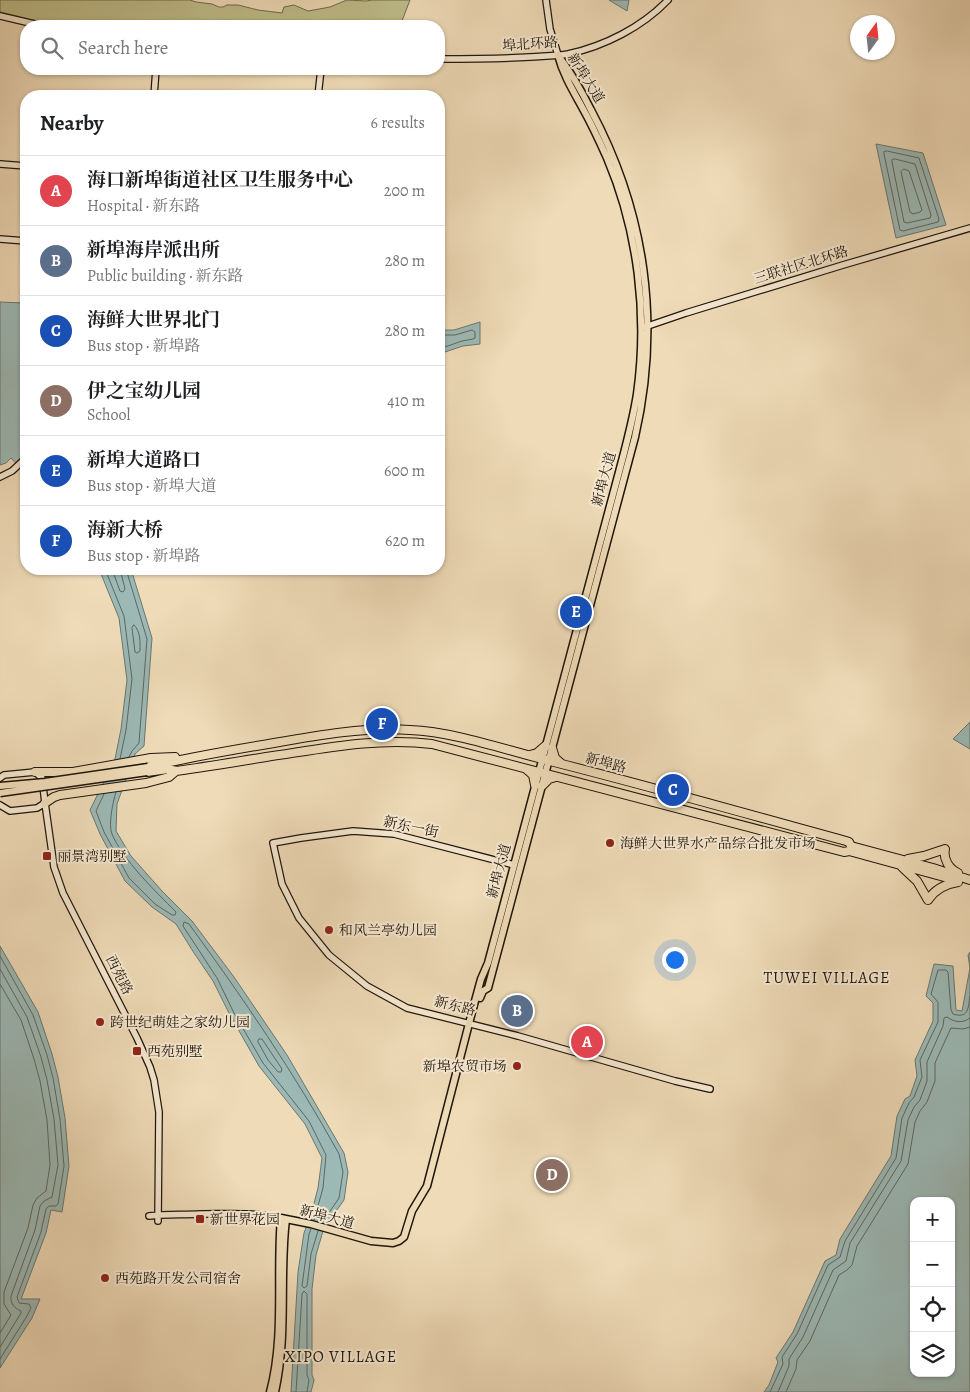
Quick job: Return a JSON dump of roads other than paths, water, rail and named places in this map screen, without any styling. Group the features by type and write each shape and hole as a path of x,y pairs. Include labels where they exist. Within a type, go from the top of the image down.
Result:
{"highway":[{"name":"新埠路","path":"184,758 358,731 391,729 450,735 846,841 851,846 967,882"},
{"name":"新埠路","path":"176,771 368,742 411,742 442,746 844,852 849,851 901,862"},
{"path":"526,755 537,753 549,747 555,758 564,765"},
{"path":"35,772 73,772 151,758 177,756 184,758"},
{"path":"147,770 184,758"},
{"path":"524,768 533,775 538,786 548,779 560,777"},
{"path":"147,770 176,771"},
{"path":"45,803 54,797 71,793 146,783 169,777 176,771"},
{"path":"945,849 944,855 949,866 967,882 951,883 941,887 928,900 913,876 901,862 945,849"}],"main road":[{"name":"新埠大道","path":"283,1220 389,1244 399,1241 404,1237 412,1211 426,1190 470,1023 635,437 644,392 648,324 646,287 639,242 626,190 615,161 602,132 558,55"},
{"name":"新埠大道","path":"549,747 630,427 638,386 641,356 640,296 636,263 628,226 620,197 602,148 562,70 558,55"},
{"path":"0,786 147,770"},
{"path":"0,793 147,770"},
{"name":"新埠大道","path":"470,1023 482,992 488,988 538,786"},
{"name":"新埠大道","path":"270,1392 276,1361 278,1336 279,1247 283,1220"},
{"name":"新埠大道","path":"275,1392 282,1341 283,1220"}],"street":[{"path":"546,0 550,29 558,55"},
{"name":"埠北环路","path":"445,59 492,59 558,55 588,48 625,33 657,11 668,0"},
{"path":"0,16 20,21"},
{"path":"154,90 156,75"},
{"path":"319,90 320,75"},
{"path":"0,164 20,166"},
{"name":"三联社区北环路","path":"641,329 648,324 970,228"},
{"path":"0,239 20,241"},
{"path":"0,477 12,471 20,464"},
{"path":"1,776 35,772"},
{"name":"西苑路","path":"35,772 42,778 54,867 63,893 137,1038 154,1080 158,1112 158,1218 244,1214 265,1215 283,1220"},
{"path":"0,805 10,811 37,808 45,803"},
{"name":"新东一街","path":"273,843 354,830 394,834 514,865"},
{"name":"新东路","path":"273,843 282,884 299,918 329,955 366,986 407,1008 470,1023 675,1081 710,1089"}],"water":[{"path":"609,0 629,0 627,11"},
{"path":"876,144 923,153 946,225 896,238"},
{"path":"0,302 20,303 20,468 11,458 6,463 0,465"},
{"path":"480,322 480,344 463,346 445,352 445,330 454,330"},
{"path":"101,575 133,575 152,638 144,746 135,754 117,804 116,831 131,856 192,921 234,977 287,1055 344,1153 348,1172 344,1200 323,1231 316,1255 312,1289 312,1375 314,1380 311,1392 291,1392 298,1272 304,1233 318,1188 322,1158 305,1124 259,1066 213,981 176,924 152,907 125,881 100,834 90,810 115,759 121,729 127,680 119,618"},
{"path":"970,722 970,749 953,739"},
{"path":"0,946 38,1012 52,1054 65,1118 69,1166 62,1212 51,1210 46,1233 21,1299 40,1299 32,1318 0,1368"},
{"path":"970,952 970,968 968,955"},
{"path":"934,964 953,966 956,1010 962,1011 970,968 970,1392 764,1392 769,1385 778,1362 776,1358 793,1332 825,1261 836,1255 840,1239 891,1156 897,1116 905,1099 910,1096 917,1076 915,1060 933,1021 933,1003 926,996"}],"place":[{"name":"新埠大道路口","path":"576,612"},
{"name":"海新大桥","path":"382,724"},
{"name":"海鲜大世界北门","path":"673,790"},
{"name":"海鲜大世界水产品综合批发市场","path":"610,843"},
{"name":"丽景湾别墅","path":"47,856"},
{"name":"和风兰亭幼儿园","path":"329,930"},
{"name":"新埠海岸派出所","path":"517,1011"},
{"name":"跨世纪萌娃之家幼儿园","path":"100,1022"},
{"name":"海口新埠街道社区卫生服务中心","path":"587,1042"},
{"name":"西苑别墅","path":"137,1051"},
{"name":"新埠农贸市场","path":"517,1066"},
{"name":"伊之宝幼儿园","path":"552,1175"},
{"name":"新世界花园","path":"200,1219"},
{"name":"西苑路开发公司宿舍","path":"105,1278"}],"district":[{"name":"TUWEI VILLAGE","path":"827,978"},
{"name":"XIPO VILLAGE","path":"341,1357"}]}
